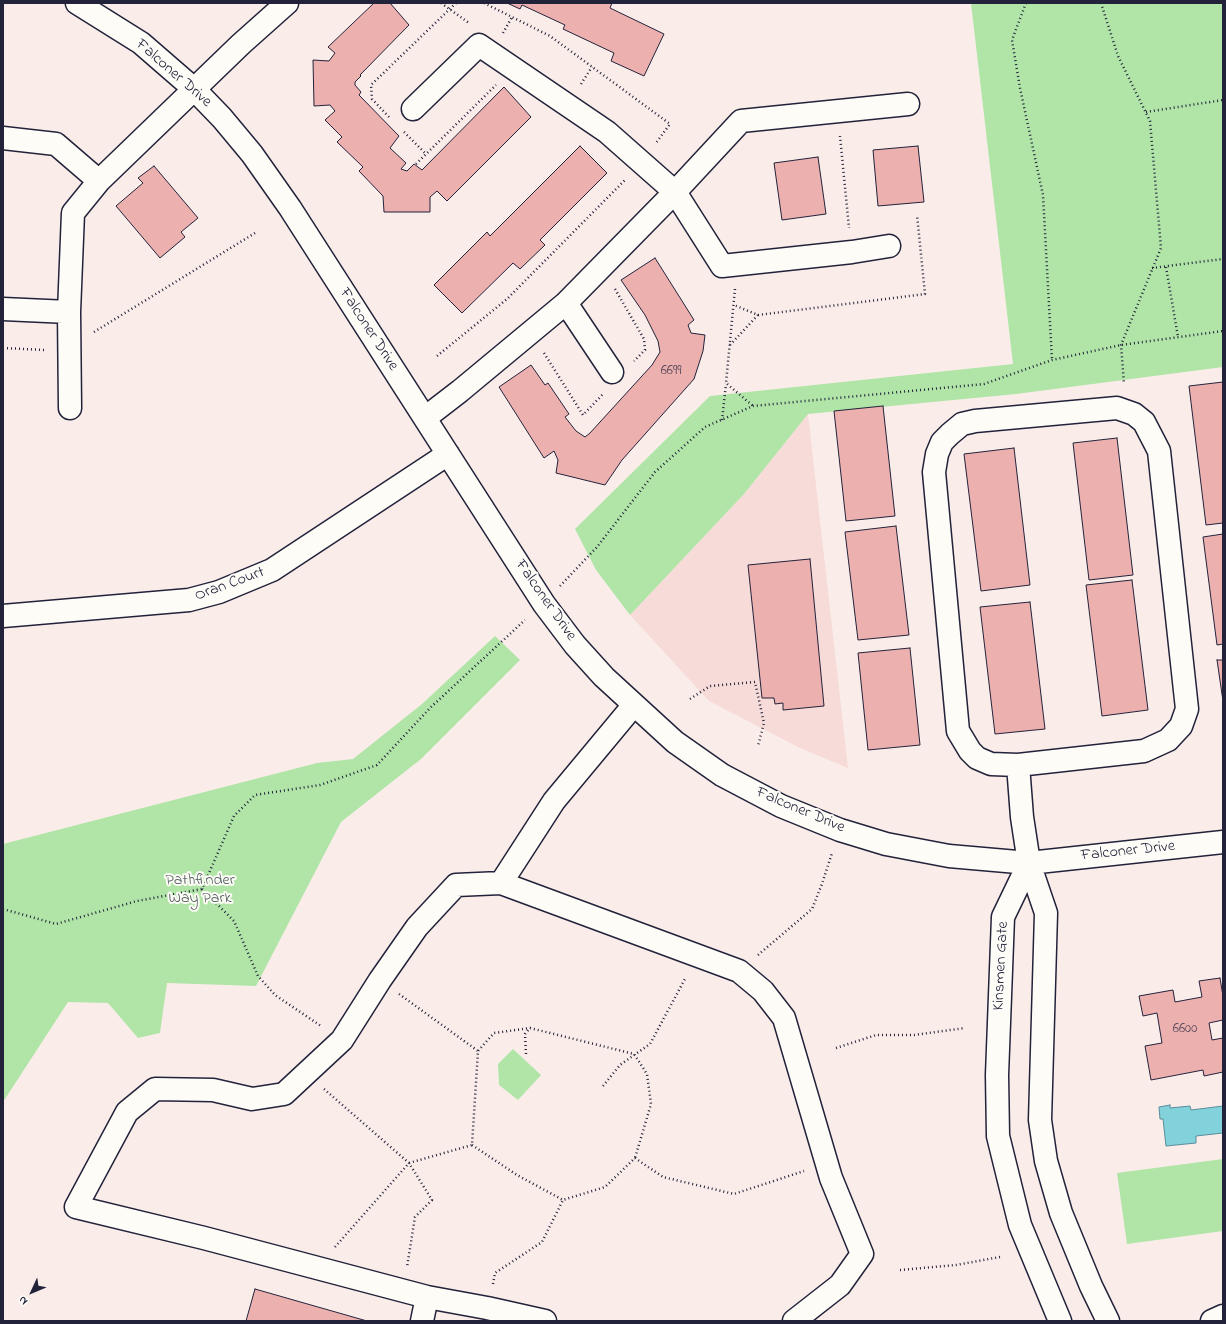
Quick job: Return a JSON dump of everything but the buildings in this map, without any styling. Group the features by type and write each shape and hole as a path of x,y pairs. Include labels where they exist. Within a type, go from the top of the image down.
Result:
{"street":[{"name":"Falconer Drive","path":"77,3 141,43 194,89 248,148 274,184 544,604 575,645 604,678 633,706 675,742 722,776 781,806 840,830 886,844 949,856 1029,863 1223,842"},
{"path":"70,408 70,312 73,213 99,181 194,89 287,3"},
{"path":"413,109 479,45 607,132 675,192 722,266 852,252 888,246"},
{"path":"425,418 566,303 675,192 741,121 908,104"},
{"path":"3,138 56,144 99,181"},
{"path":"566,303 612,372"},
{"path":"3,309 70,312"},
{"path":"1117,408 1134,414 1144,422 1159,451 1187,709 1181,726 1168,740 1144,751 1018,765 991,764 977,758 970,751 958,731 934,472 936,454 942,442 962,424 975,421 1117,408"},
{"name":"Oran Court","path":"3,616 189,600 219,592 272,570 448,454"},
{"path":"501,883 554,801 633,706"},
{"path":"1018,765 1022,817 1029,863 1046,913 1040,1120 1046,1161 1061,1213 1091,1286 1108,1321"},
{"name":"Kinsmen Gate","path":"1029,863 1003,917 998,1075 998,1136 1020,1225 1060,1321"},
{"path":"545,1321 487,1308 427,1298 204,1238 76,1207 127,1112 155,1088 213,1090 252,1099 284,1094 342,1040 380,980 417,927 456,885 501,883 739,971 763,991 784,1018 831,1178 862,1254 840,1285 794,1321"},
{"path":"422,1321 427,1298"},
{"path":"1212,1321 1223,1316"}],"path":[{"path":"441,3 468,22 479,45"},
{"path":"394,121 372,99 371,85 448,8 456,3"},
{"path":"436,356 507,299 643,163 670,124 550,36 484,3"},
{"path":"1026,3 1012,40 1020,88 1043,195 1052,360"},
{"path":"1101,3 1118,56 1150,121 1160,248 1121,344 1126,411"},
{"path":"416,164 513,68"},
{"path":"1146,112 1223,100"},
{"path":"837,111 852,252"},
{"path":"399,127 426,154"},
{"path":"734,305 758,315 925,294 917,215"},
{"path":"3,348 48,350 70,347 255,232"},
{"path":"1151,268 1223,259"},
{"path":"722,420 738,264"},
{"path":"1166,267 1178,337"},
{"path":"730,345 758,315"},
{"path":"202,889 234,816 254,795 320,786 377,765 430,708 544,604 597,547 655,472 705,427 753,406 984,384 1052,360 1121,344 1223,331"},
{"path":"726,383 753,406"},
{"path":"690,699 710,686 755,682 764,723 758,746"},
{"path":"739,971 812,909 840,830"},
{"path":"3,908 56,924 137,902 202,889"},
{"path":"202,889 234,921 258,976 275,995 342,1040"},
{"path":"603,1086 620,1065 650,1044 697,956"},
{"path":"380,980 478,1051"},
{"path":"526,1054 525,1034 530,1028"},
{"path":"472,1145 478,1051 494,1033 530,1028 634,1054 647,1074 652,1104 635,1158 605,1186 563,1200 542,1242 495,1273 487,1308"},
{"path":"836,1048 876,1035 914,1035 965,1028"},
{"path":"306,1073 409,1163 432,1200 415,1217 403,1291"},
{"path":"317,1269 409,1163 472,1145 517,1175 563,1200"},
{"path":"635,1158 664,1177 734,1194 827,1164"},
{"path":"900,1270 956,1266 1000,1257"}],"shaded area":[{"path":"808,414 848,768 800,748 709,701 630,615 744,494"}],"green space":[{"path":"971,3 1223,3 1223,367 1016,394 808,414 744,494 630,615 596,570 575,529 710,396 1013,364"},
{"name":"Pathfinder Way Park","path":"495,636 520,660 421,759 341,822 256,986 167,983 160,1033 138,1038 108,1003 68,1002 3,1102 3,844 317,763 353,759 422,704"},
{"path":"513,1049 541,1075 518,1100 499,1085 498,1064"},
{"path":"1223,1159 1223,1231 1127,1244 1117,1173"}],"water":[{"path":"1170,1105 1170,1108 1190,1106 1191,1110 1223,1106 1223,1133 1196,1136 1196,1143 1166,1146 1163,1119 1160,1119 1159,1107"}]}
